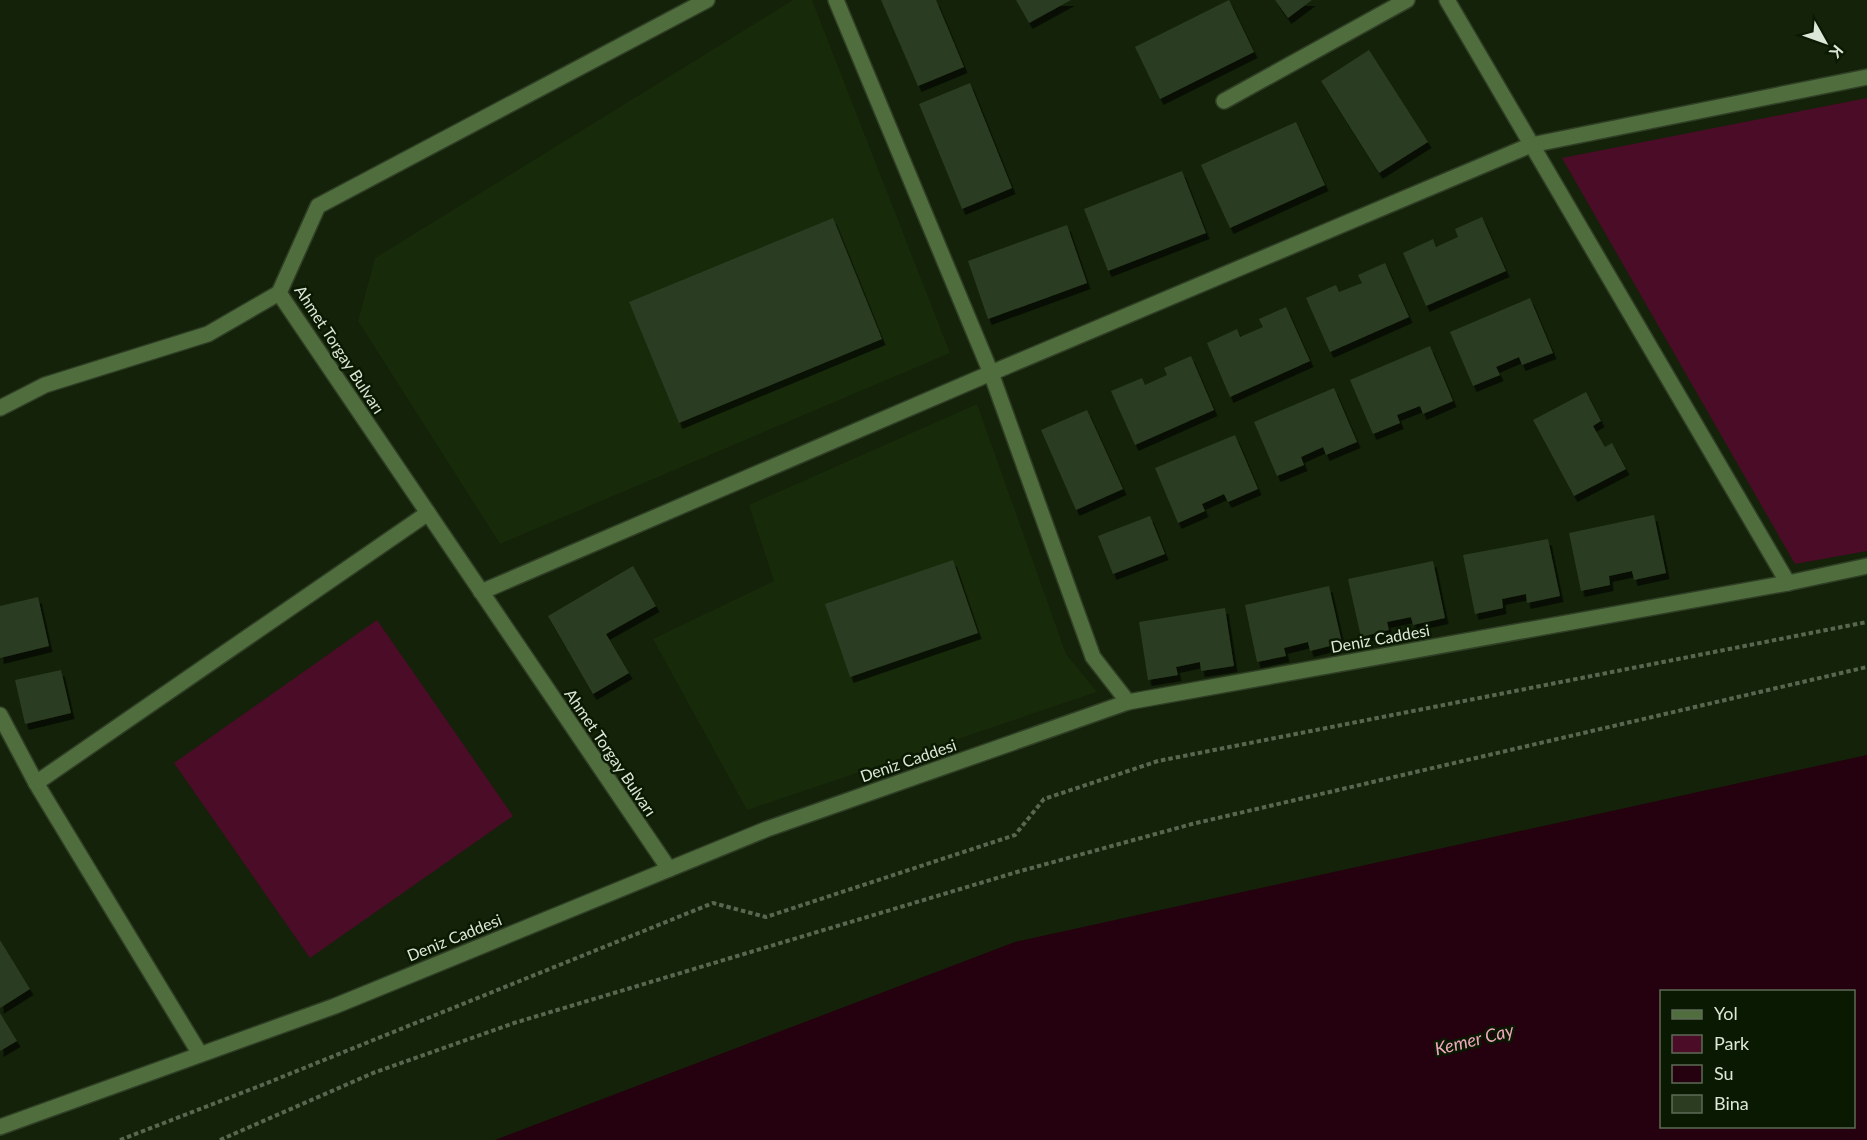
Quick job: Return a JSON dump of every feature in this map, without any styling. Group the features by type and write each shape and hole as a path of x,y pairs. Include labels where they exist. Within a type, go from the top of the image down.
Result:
{"street":[{"name":"Ahmet Torgay Bulvarı","path":"669,869 279,293 318,206 707,0"},
{"path":"836,0 991,373 1093,657 1128,702"},
{"path":"1224,101 1407,0"},
{"path":"1447,0 1788,583"},
{"path":"481,592 1531,145 1867,77"},
{"path":"0,408 45,385 208,334 279,293"},
{"path":"36,783 428,513"},
{"name":"Deniz Caddesi","path":"0,1127 335,1006 767,829 1128,702 1788,583 1867,566"},
{"path":"0,715 36,783 200,1054"}],"path":[{"path":"120,1140 714,903 766,916 1015,835 1044,799 1158,761 1867,622"},
{"path":"220,1140 373,1073 514,1023 1017,872 1192,824 1867,667"}],"shaded area":[{"path":"793,0 812,0 950,353 500,544 358,321 375,258"},
{"path":"977,404 1066,654 1097,692 747,810 653,639 774,581 749,505"}],"green space":[{"path":"1867,98 1867,551 1795,564 1562,158"},
{"path":"377,620 513,816 310,958 174,763"}],"water":[{"name":"Kemer Cay","path":"1867,755 1867,1140 495,1140 1015,942"}],"building":[{"path":"881,0 936,0 964,67 918,86"},
{"path":"1016,0 1071,0 1029,23"},
{"path":"1229,0 1254,52 1160,99 1135,47"},
{"path":"1275,0 1312,0 1288,18"},
{"path":"1369,50 1428,142 1379,173 1321,81"},
{"path":"970,83 1012,188 962,209 919,104"},
{"path":"1296,122 1325,185 1230,228 1201,165"},
{"path":"1182,171 1206,233 1108,271 1084,209"},
{"path":"1482,217 1506,271 1426,306 1403,253 1433,239 1436,247 1458,237 1455,229"},
{"path":"833,218 882,339 679,423 629,302"},
{"path":"1067,225 1087,283 988,319 968,261"},
{"path":"1385,263 1409,317 1330,352 1306,298 1336,285 1339,292 1362,283 1358,275"},
{"path":"1530,298 1553,353 1522,365 1519,357 1496,367 1500,375 1473,386 1450,332"},
{"path":"1286,307 1310,361 1230,397 1207,343 1237,329 1240,337 1263,327 1259,319"},
{"path":"1430,346 1453,401 1423,414 1420,406 1397,415 1400,423 1373,434 1350,380"},
{"path":"1191,356 1214,410 1135,445 1111,391 1142,378 1145,385 1167,375 1164,368"},
{"path":"1334,388 1357,442 1326,455 1323,447 1301,457 1304,465 1277,476 1254,422"},
{"path":"1586,392 1601,421 1593,426 1605,447 1612,443 1626,469 1574,496 1533,420"},
{"path":"1087,410 1123,489 1076,510 1041,430"},
{"path":"1235,435 1258,489 1228,502 1224,494 1202,504 1205,511 1178,523 1155,468"},
{"path":"1654,515 1666,573 1634,580 1632,571 1609,576 1610,585 1581,591 1569,533"},
{"path":"1150,516 1165,554 1113,574 1098,536"},
{"path":"1548,539 1560,596 1527,603 1526,594 1502,599 1503,608 1475,614 1463,555"},
{"path":"953,560 978,633 850,677 825,604"},
{"path":"1433,561 1445,618 1413,625 1411,617 1387,622 1389,630 1361,637 1348,579"},
{"path":"633,566 656,606 606,634 629,673 593,694 548,616"},
{"path":"1329,586 1342,643 1310,651 1308,642 1284,648 1286,656 1257,662 1245,605"},
{"path":"38,597 49,646 0,658 0,606"},
{"path":"1225,608 1234,666 1201,671 1200,662 1176,667 1178,675 1148,680 1139,622"},
{"path":"61,670 71,713 25,724 15,680"},
{"path":"0,940 30,989 0,1008"},
{"path":"0,1013 17,1041 0,1051"}]}
